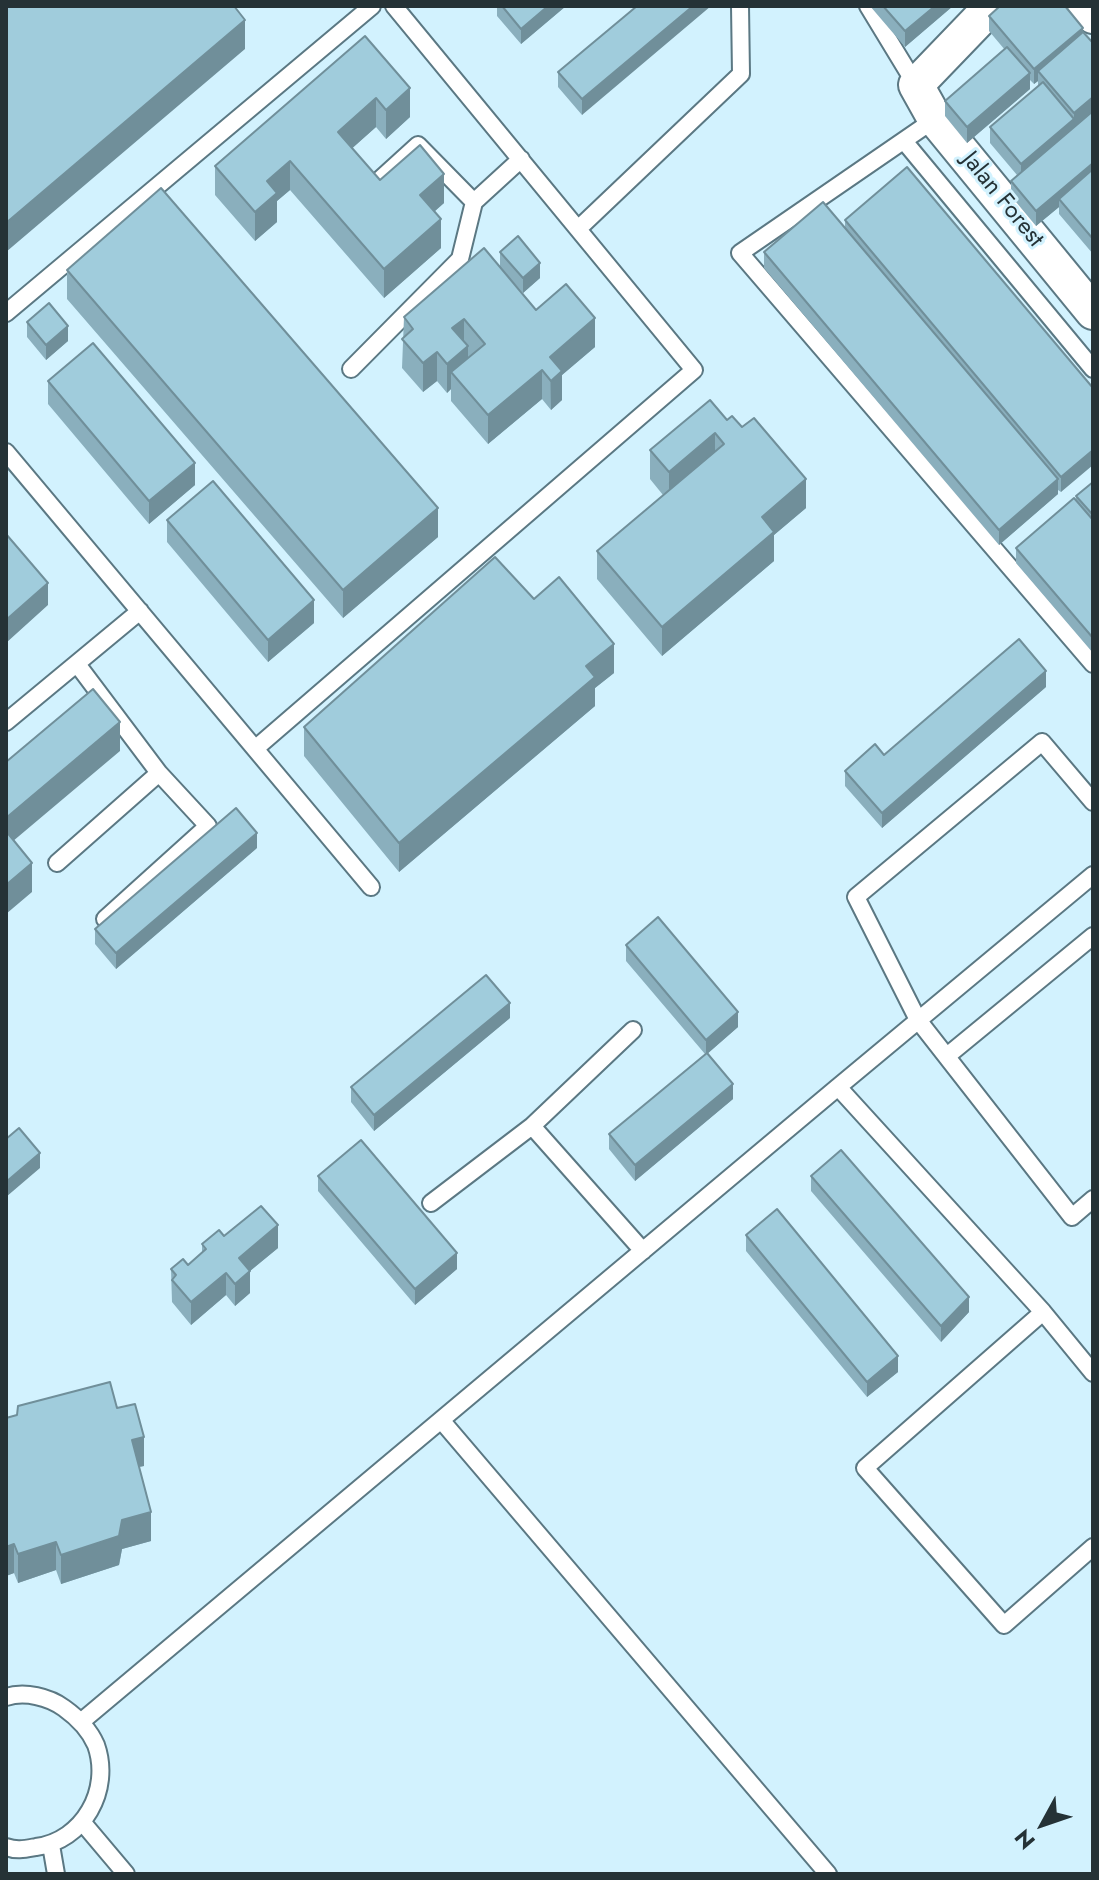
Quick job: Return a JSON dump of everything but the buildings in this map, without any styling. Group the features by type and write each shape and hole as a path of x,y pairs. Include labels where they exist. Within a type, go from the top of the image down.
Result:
{"street":[{"path":"916,85 992,6"},
{"path":"1085,6 1093,16"},
{"name":"Jalan Forest","path":"916,85 935,119 1093,312"}],"lane":[{"path":"8,308 372,6"},
{"path":"256,748 694,370 394,6"},
{"path":"578,229 741,74 740,6"},
{"path":"868,6 916,85"},
{"path":"935,119 740,253 1093,664"},
{"path":"904,141 1093,369"},
{"path":"374,185 418,145 474,202"},
{"path":"351,369 460,259 474,202 521,159"},
{"path":"6,452 371,887"},
{"path":"6,722 140,611"},
{"path":"77,664 159,773 208,826 105,919"},
{"path":"1093,802 1042,742 856,897 918,1020 1072,1217 1093,1199"},
{"path":"57,863 159,773"},
{"path":"82,1721 1093,875"},
{"path":"947,1056 1093,936"},
{"path":"431,1203 532,1126 633,1030"},
{"path":"838,1087 1043,1312 1093,1373"},
{"path":"532,1126 643,1251"},
{"path":"1043,1312 865,1468 1004,1625 1093,1547"},
{"path":"441,1420 828,1874"},
{"path":"6,1697 15,1694 52,1700 82,1721 96,1745 101,1772 96,1799 83,1823 68,1836 51,1845 15,1850 6,1847"},
{"path":"83,1823 126,1874"},
{"path":"51,1845 56,1874"}]}
